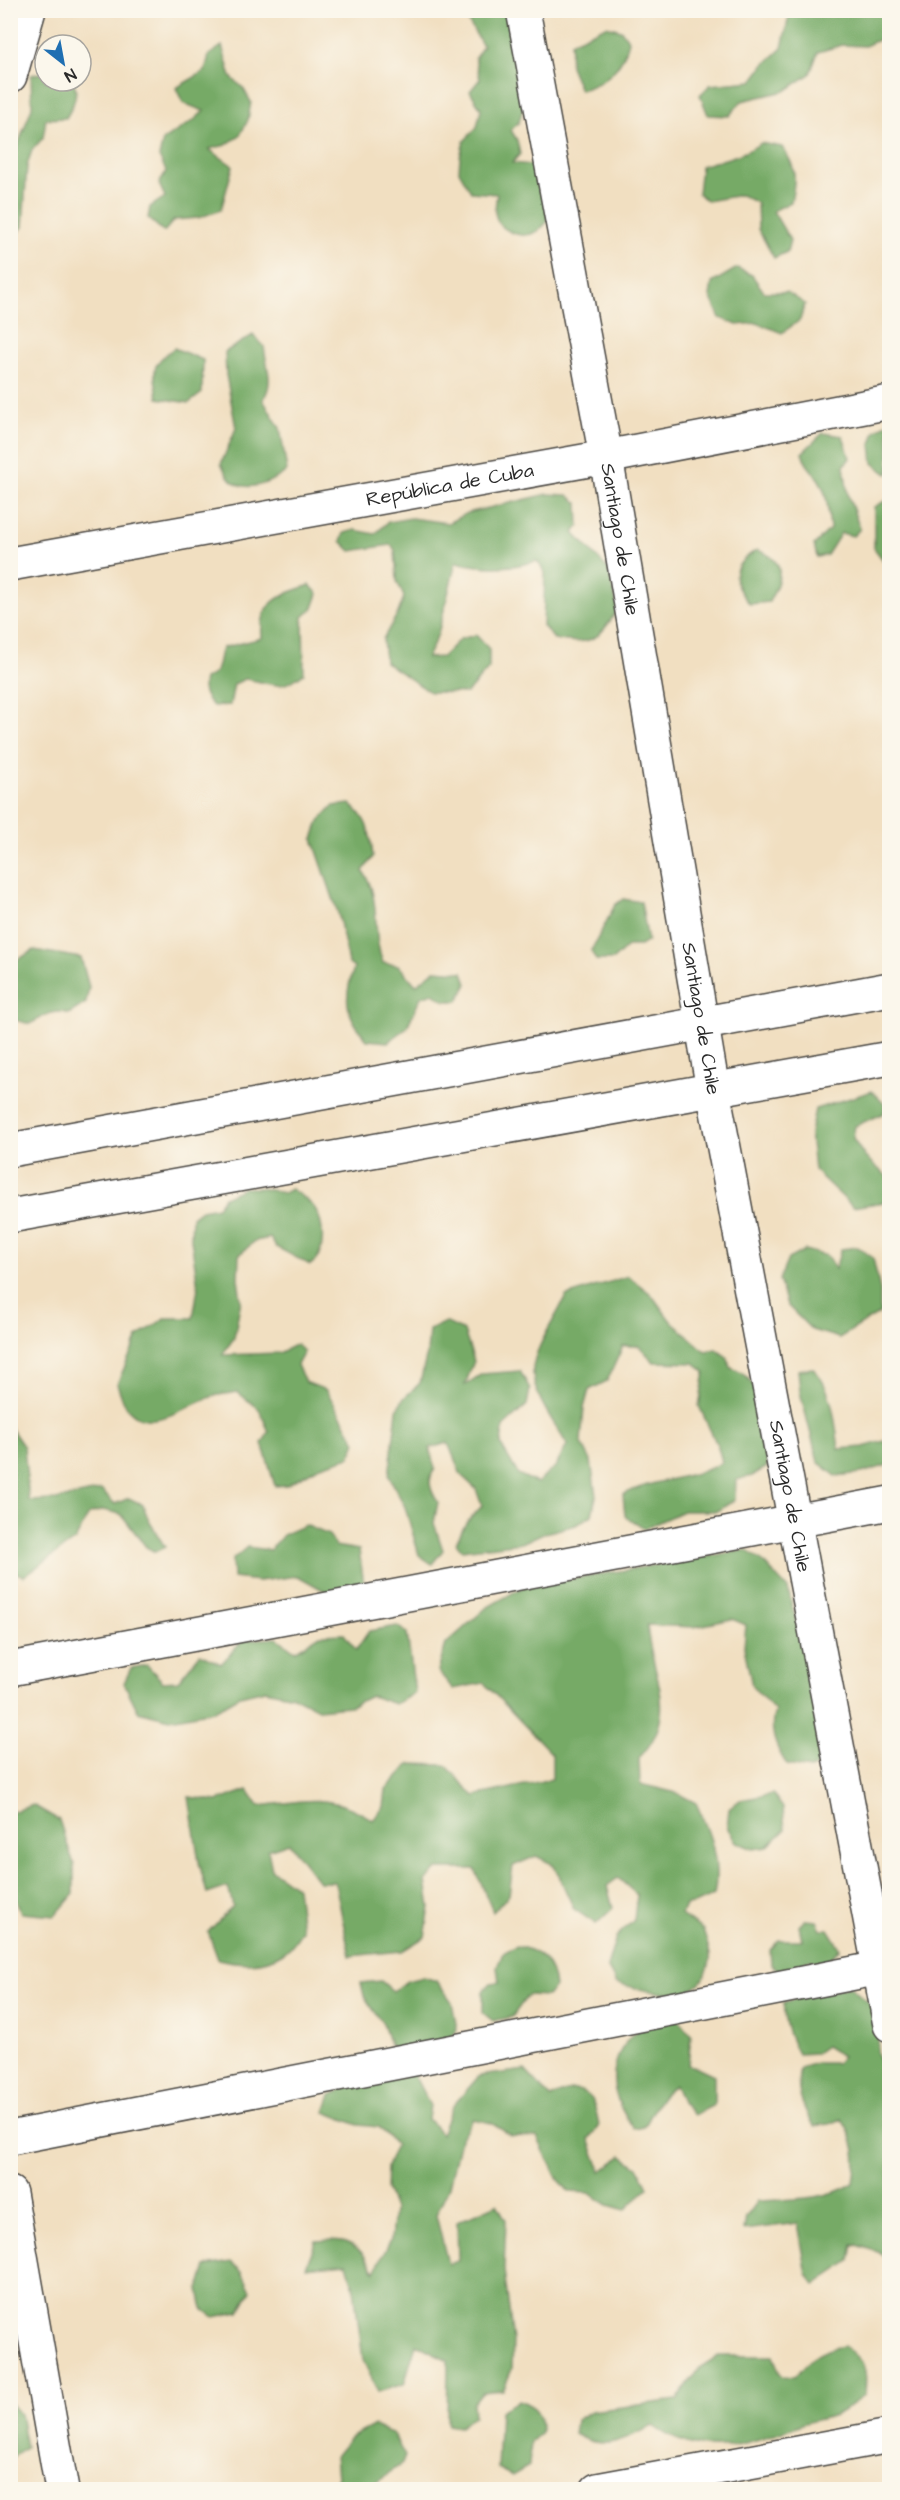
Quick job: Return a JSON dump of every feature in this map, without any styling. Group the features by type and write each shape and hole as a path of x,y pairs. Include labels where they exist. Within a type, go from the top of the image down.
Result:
{"street":[{"name":"Santiago de Chile","path":"523,10 606,457 713,1090 795,1521 884,1967 890,2025"},
{"path":"10,76 27,12"},
{"name":"República de Cuba","path":"10,564 606,457 890,402"},
{"path":"10,1150 890,989"},
{"path":"10,1216 890,1058"},
{"path":"10,1669 890,1503"},
{"path":"10,2138 884,1967"},
{"path":"10,2193 62,2490"},
{"path":"597,2490 890,2436"}],"green space":[{"path":"462,11 527,11 532,77 519,122 511,130 517,140 520,154 512,163 532,165 553,179 547,222 530,234 517,234 505,229 495,213 497,194 471,192 459,171 464,141 477,127 481,109 470,91 480,79 475,58 483,46"},
{"path":"790,11 889,11 889,35 865,46 842,45 818,52 810,74 785,91 742,101 729,116 708,115 700,95 710,85 752,81 764,65 782,48"},
{"path":"606,26 621,30 629,41 626,51 618,67 606,79 580,90 570,66 571,42"},
{"path":"222,46 231,77 243,88 251,102 248,120 240,135 226,145 209,149 233,166 221,210 198,218 174,220 164,232 148,218 150,207 165,197 159,184 166,171 159,157 163,140 193,121 204,111 183,103 176,88 205,71 209,55"},
{"path":"31,75 33,75 33,93 76,93 75,100 66,118 46,119 43,138 32,150 27,166 23,227 11,242 11,164 32,107"},
{"path":"761,143 782,147 794,173 791,202 773,211 790,240 787,252 774,258 758,229 757,203 741,195 707,201 698,193 701,166 739,155"},
{"path":"737,268 752,275 764,292 787,292 805,304 800,320 782,333 757,323 737,325 720,318 710,296 712,283"},
{"path":"253,335 264,346 269,380 267,393 263,400 280,428 287,471 260,485 245,486 231,480 221,464 236,428 226,375 225,352"},
{"path":"174,348 203,360 202,393 189,403 158,398 155,369 160,359"},
{"path":"889,422 889,473 887,474 873,463 871,444 875,431"},
{"path":"823,433 843,436 850,458 844,466 848,495 860,529 853,536 841,533 827,555 817,557 814,545 830,529 828,509 821,483 806,463 802,453"},
{"path":"548,494 568,495 578,503 579,526 574,533 608,569 618,609 605,628 592,639 585,641 554,639 543,626 545,572 537,561 516,566 496,567 456,562 438,634 427,658 442,657 460,639 476,635 489,649 489,668 467,693 430,692 385,662 383,639 404,597 397,581 395,550 391,545 351,551 341,541 344,533 355,530 375,534 388,522 411,518 448,523 467,513"},
{"path":"889,501 889,568 874,548 874,507"},
{"path":"757,550 773,559 779,571 779,578 769,602 750,604 738,588 736,574 742,562"},
{"path":"310,585 318,594 313,608 303,617 304,673 282,685 245,679 234,684 230,705 213,706 204,694 203,683 204,679 214,673 218,667 222,648 262,638 262,625 268,607 281,596"},
{"path":"350,804 365,821 371,841 373,857 363,871 369,882 375,905 377,940 383,963 398,965 416,985 435,970 463,972 467,984 458,1001 445,1001 433,993 421,997 407,1027 388,1042 367,1040 350,1014 347,998 354,968 349,964 338,913 313,839 319,821 333,806"},
{"path":"623,899 641,902 648,941 640,946 628,946 613,960 596,960 591,951 615,905"},
{"path":"34,950 81,958 89,987 86,1003 69,1014 53,1013 30,1024 11,1019 12,963"},
{"path":"872,1091 885,1105 884,1113 855,1126 853,1139 865,1157 889,1178 889,1190 884,1202 853,1207 814,1170 810,1133 815,1109"},
{"path":"244,1188 260,1188 284,1193 291,1189 305,1199 313,1206 320,1220 322,1246 316,1260 310,1265 276,1247 270,1238 255,1241 239,1255 238,1279 241,1300 234,1338 222,1355 279,1353 297,1344 304,1352 297,1365 305,1382 326,1390 356,1442 350,1457 318,1467 287,1485 275,1486 262,1443 269,1432 259,1409 237,1392 205,1399 164,1417 144,1419 128,1409 117,1384 138,1337 165,1318 193,1318 198,1287 191,1239 192,1217 201,1210 217,1207 224,1197"},
{"path":"858,1247 873,1258 880,1290 880,1313 839,1338 812,1330 787,1305 779,1280 788,1259 805,1250 827,1256 835,1269 841,1249"},
{"path":"628,1276 651,1294 670,1320 705,1351 716,1349 727,1357 731,1368 744,1375 753,1384 763,1410 767,1467 752,1476 736,1480 735,1500 717,1511 683,1511 644,1529 625,1516 623,1495 647,1485 698,1473 722,1462 718,1447 699,1406 705,1372 694,1363 654,1362 639,1346 623,1346 607,1381 589,1390 584,1408 581,1441 591,1461 596,1496 592,1515 576,1525 541,1534 522,1543 462,1550 456,1543 466,1523 482,1506 476,1489 461,1475 448,1443 430,1448 435,1469 430,1486 438,1502 434,1523 443,1550 432,1564 419,1555 405,1507 389,1476 397,1410 403,1399 420,1383 427,1353 429,1330 445,1322 464,1331 474,1361 465,1385 482,1374 520,1371 530,1389 527,1405 503,1427 501,1445 518,1474 537,1483 556,1466 567,1445 536,1388 533,1368 538,1351 566,1296"},
{"path":"813,1368 820,1376 829,1395 839,1449 863,1447 884,1441 889,1445 888,1465 862,1473 836,1476 818,1462 800,1392 798,1370"},
{"path":"10,1427 24,1447 29,1501 56,1500 101,1490 115,1504 129,1498 143,1505 149,1521 165,1547 155,1552 146,1547 121,1514 103,1510 89,1514 75,1540 24,1576 11,1571"},
{"path":"305,1525 329,1535 335,1546 359,1550 364,1584 343,1596 323,1590 298,1576 259,1581 233,1578 232,1560 247,1547 270,1550 284,1534"},
{"path":"746,1550 763,1562 788,1589 830,1760 810,1769 787,1765 774,1739 772,1725 775,1711 752,1686 744,1647 746,1625 732,1619 694,1627 647,1625 661,1694 661,1710 659,1726 652,1741 639,1758 640,1784 677,1793 696,1803 710,1836 715,1859 714,1895 694,1904 685,1905 681,1915 703,1930 709,1950 710,1961 705,1976 696,1986 672,1993 643,1990 616,1983 607,1967 616,1937 634,1920 637,1895 618,1878 607,1886 613,1908 596,1924 574,1909 554,1865 536,1856 513,1866 509,1895 493,1912 475,1869 437,1869 426,1881 430,1907 425,1937 402,1951 350,1956 335,1882 319,1882 289,1843 268,1850 272,1870 297,1888 302,1931 286,1951 268,1960 243,1963 218,1959 208,1932 233,1906 228,1887 207,1894 199,1862 189,1797 217,1801 248,1790 259,1806 305,1801 331,1802 358,1811 373,1820 384,1807 386,1789 410,1764 446,1765 474,1796 552,1779 552,1754 484,1683 453,1689 438,1671 446,1644 486,1608 523,1587"},
{"path":"397,1626 407,1633 415,1693 395,1704 371,1696 350,1706 318,1709 293,1696 265,1690 240,1696 213,1711 170,1719 138,1711 124,1683 131,1668 147,1665 163,1682 178,1681 200,1654 221,1664 243,1640 277,1638 295,1651 320,1635 344,1634 356,1650 369,1631"},
{"path":"773,1794 783,1808 785,1830 767,1847 753,1849 736,1842 727,1827 729,1809 740,1800"},
{"path":"33,1805 59,1820 74,1864 74,1894 55,1916 21,1913 11,1888 11,1812"},
{"path":"805,1920 817,1921 821,1929 828,1929 840,1948 826,1960 807,1960 783,1974 771,1965 770,1950 779,1940 802,1940 799,1926"},
{"path":"516,1946 538,1954 548,1964 555,1987 547,1996 528,1995 512,2017 493,2021 483,2013 483,1991 491,1983 499,1982 497,1967 503,1953"},
{"path":"423,1977 437,1981 452,2002 457,2029 443,2054 410,2060 390,2045 383,2024 364,1996 361,1983 381,1981 393,1991 407,1981"},
{"path":"849,1986 875,2008 880,2026 877,2052 890,2110 889,2260 878,2252 853,2244 850,2261 815,2285 807,2275 798,2223 744,2230 746,2217 758,2201 820,2196 854,2183 855,2150 842,2119 830,2124 814,2126 803,2105 798,2084 800,2068 816,2063 836,2063 842,2056 826,2046 816,2053 798,2054 787,2029 784,2015 784,2002"},
{"path":"677,2018 691,2035 688,2065 714,2075 714,2105 694,2115 682,2102 675,2085 660,2099 644,2127 634,2129 622,2110 615,2090 614,2070 617,2059 625,2043 637,2031"},
{"path":"525,2070 551,2098 571,2090 586,2093 597,2116 599,2127 589,2139 601,2171 622,2156 639,2168 648,2187 625,2210 608,2205 589,2193 569,2192 556,2176 537,2137 512,2136 491,2123 473,2119 460,2139 449,2187 436,2215 448,2264 458,2261 457,2222 497,2204 506,2220 504,2270 513,2341 512,2369 503,2390 482,2392 473,2403 474,2416 460,2427 447,2425 448,2360 416,2344 404,2384 378,2392 363,2360 354,2289 347,2263 306,2267 316,2241 338,2240 357,2248 375,2271 391,2239 394,2210 386,2188 387,2167 396,2145 379,2127 358,2125 325,2112 331,2095 348,2087 413,2073 430,2106 428,2119 441,2134 452,2107 479,2076"},
{"path":"231,2262 242,2272 251,2291 239,2312 214,2317 203,2309 199,2290 206,2266"},
{"path":"844,2346 864,2366 865,2394 845,2409 829,2417 763,2438 727,2446 709,2447 691,2444 672,2438 653,2426 623,2439 605,2443 595,2442 574,2434 576,2420 591,2411 677,2400 699,2368 718,2356 773,2356 781,2376 794,2377 816,2356"},
{"path":"519,2400 537,2411 541,2432 531,2442 529,2466 512,2476 497,2468 500,2411"},
{"path":"10,2402 20,2414 26,2447 11,2458"},
{"path":"373,2426 392,2433 405,2456 402,2464 365,2489 338,2489 335,2456 350,2438"}]}
